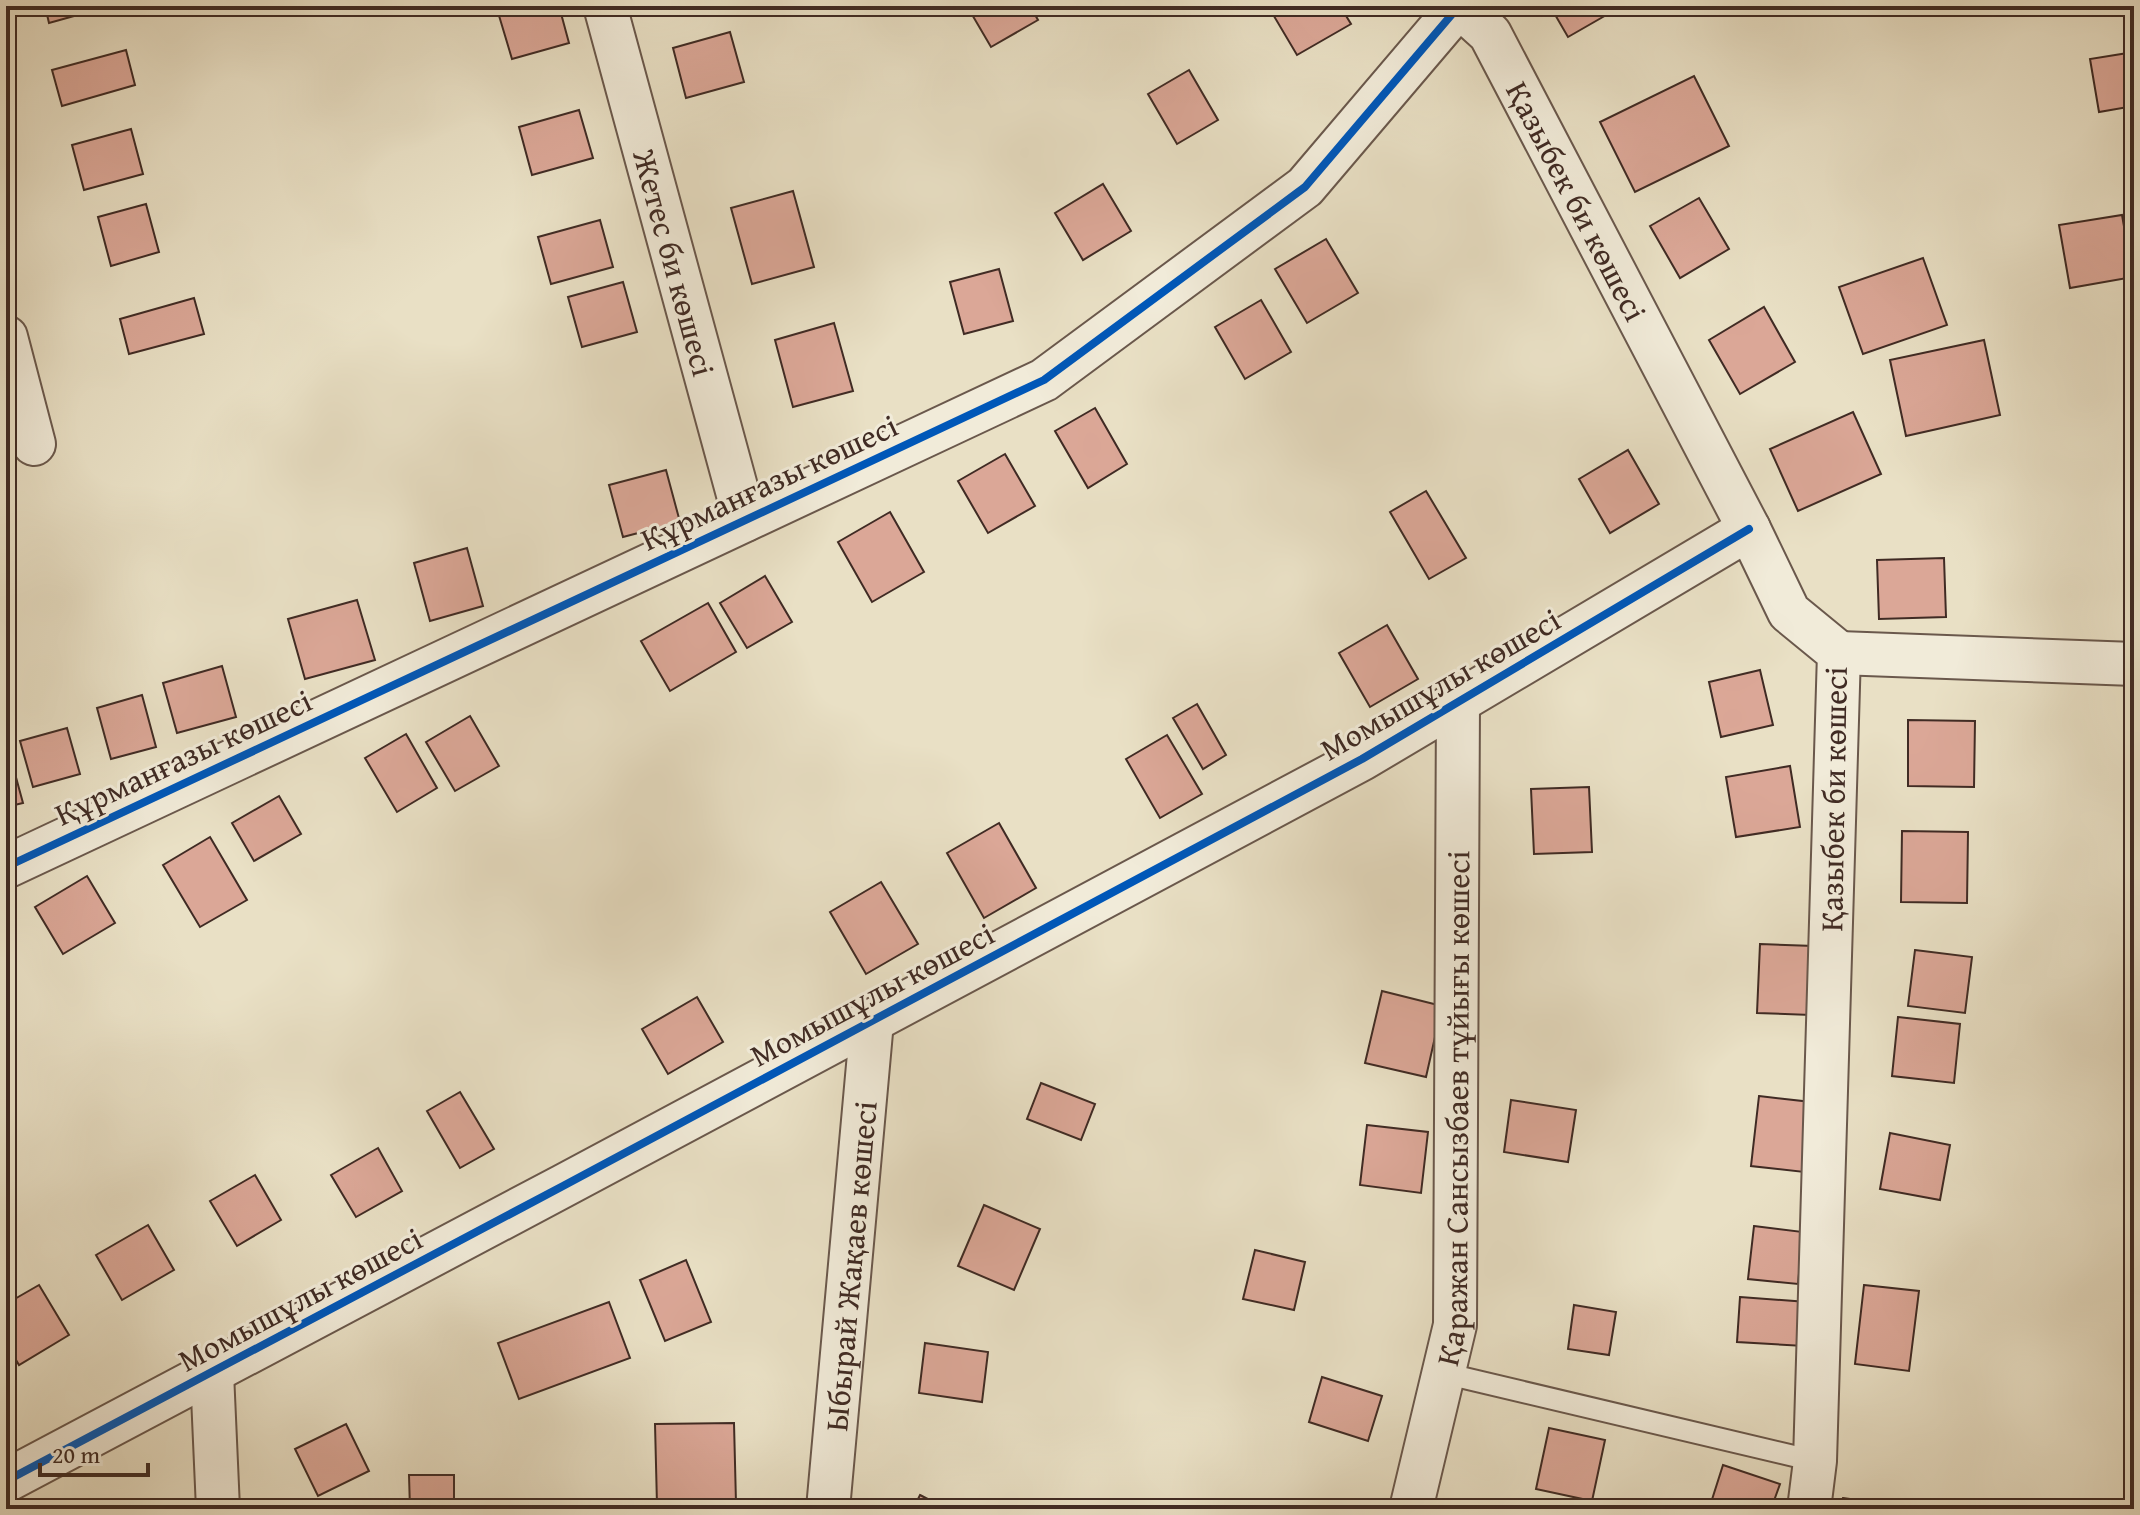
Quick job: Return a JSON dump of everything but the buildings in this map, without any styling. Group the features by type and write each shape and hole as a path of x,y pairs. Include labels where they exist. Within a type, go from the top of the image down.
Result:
{"street":[{"name":"Жетес би көшесі","path":"605,6 745,520"},
{"name":"Құрманғазы көшесі","path":"6,867 1044,380 1305,187 1459,6"},
{"name":"Қазыбек би көшесі","path":"1459,6 1490,34 1749,529 1789,612 1839,653 1815,1461 1809,1509"},
{"path":"6,337 34,444"},
{"name":"Момышұлы көшесі","path":"6,1481 1362,759 1749,529"},
{"path":"1839,653 2134,664"},
{"name":"Қаражан Сансызбаев тұйығы көшесі","path":"1411,1509 1455,1325 1458,703"},
{"name":"Ыбырай Жақаев көшесі","path":"828,1509 872,1021"},
{"path":"212,1373 218,1509"}],"lane":[{"path":"1443,1373 1815,1461"}],"cycle path":[{"path":"6,867 1044,380 1305,187 1459,6"},
{"path":"6,1481 1362,759 1749,529"}]}
